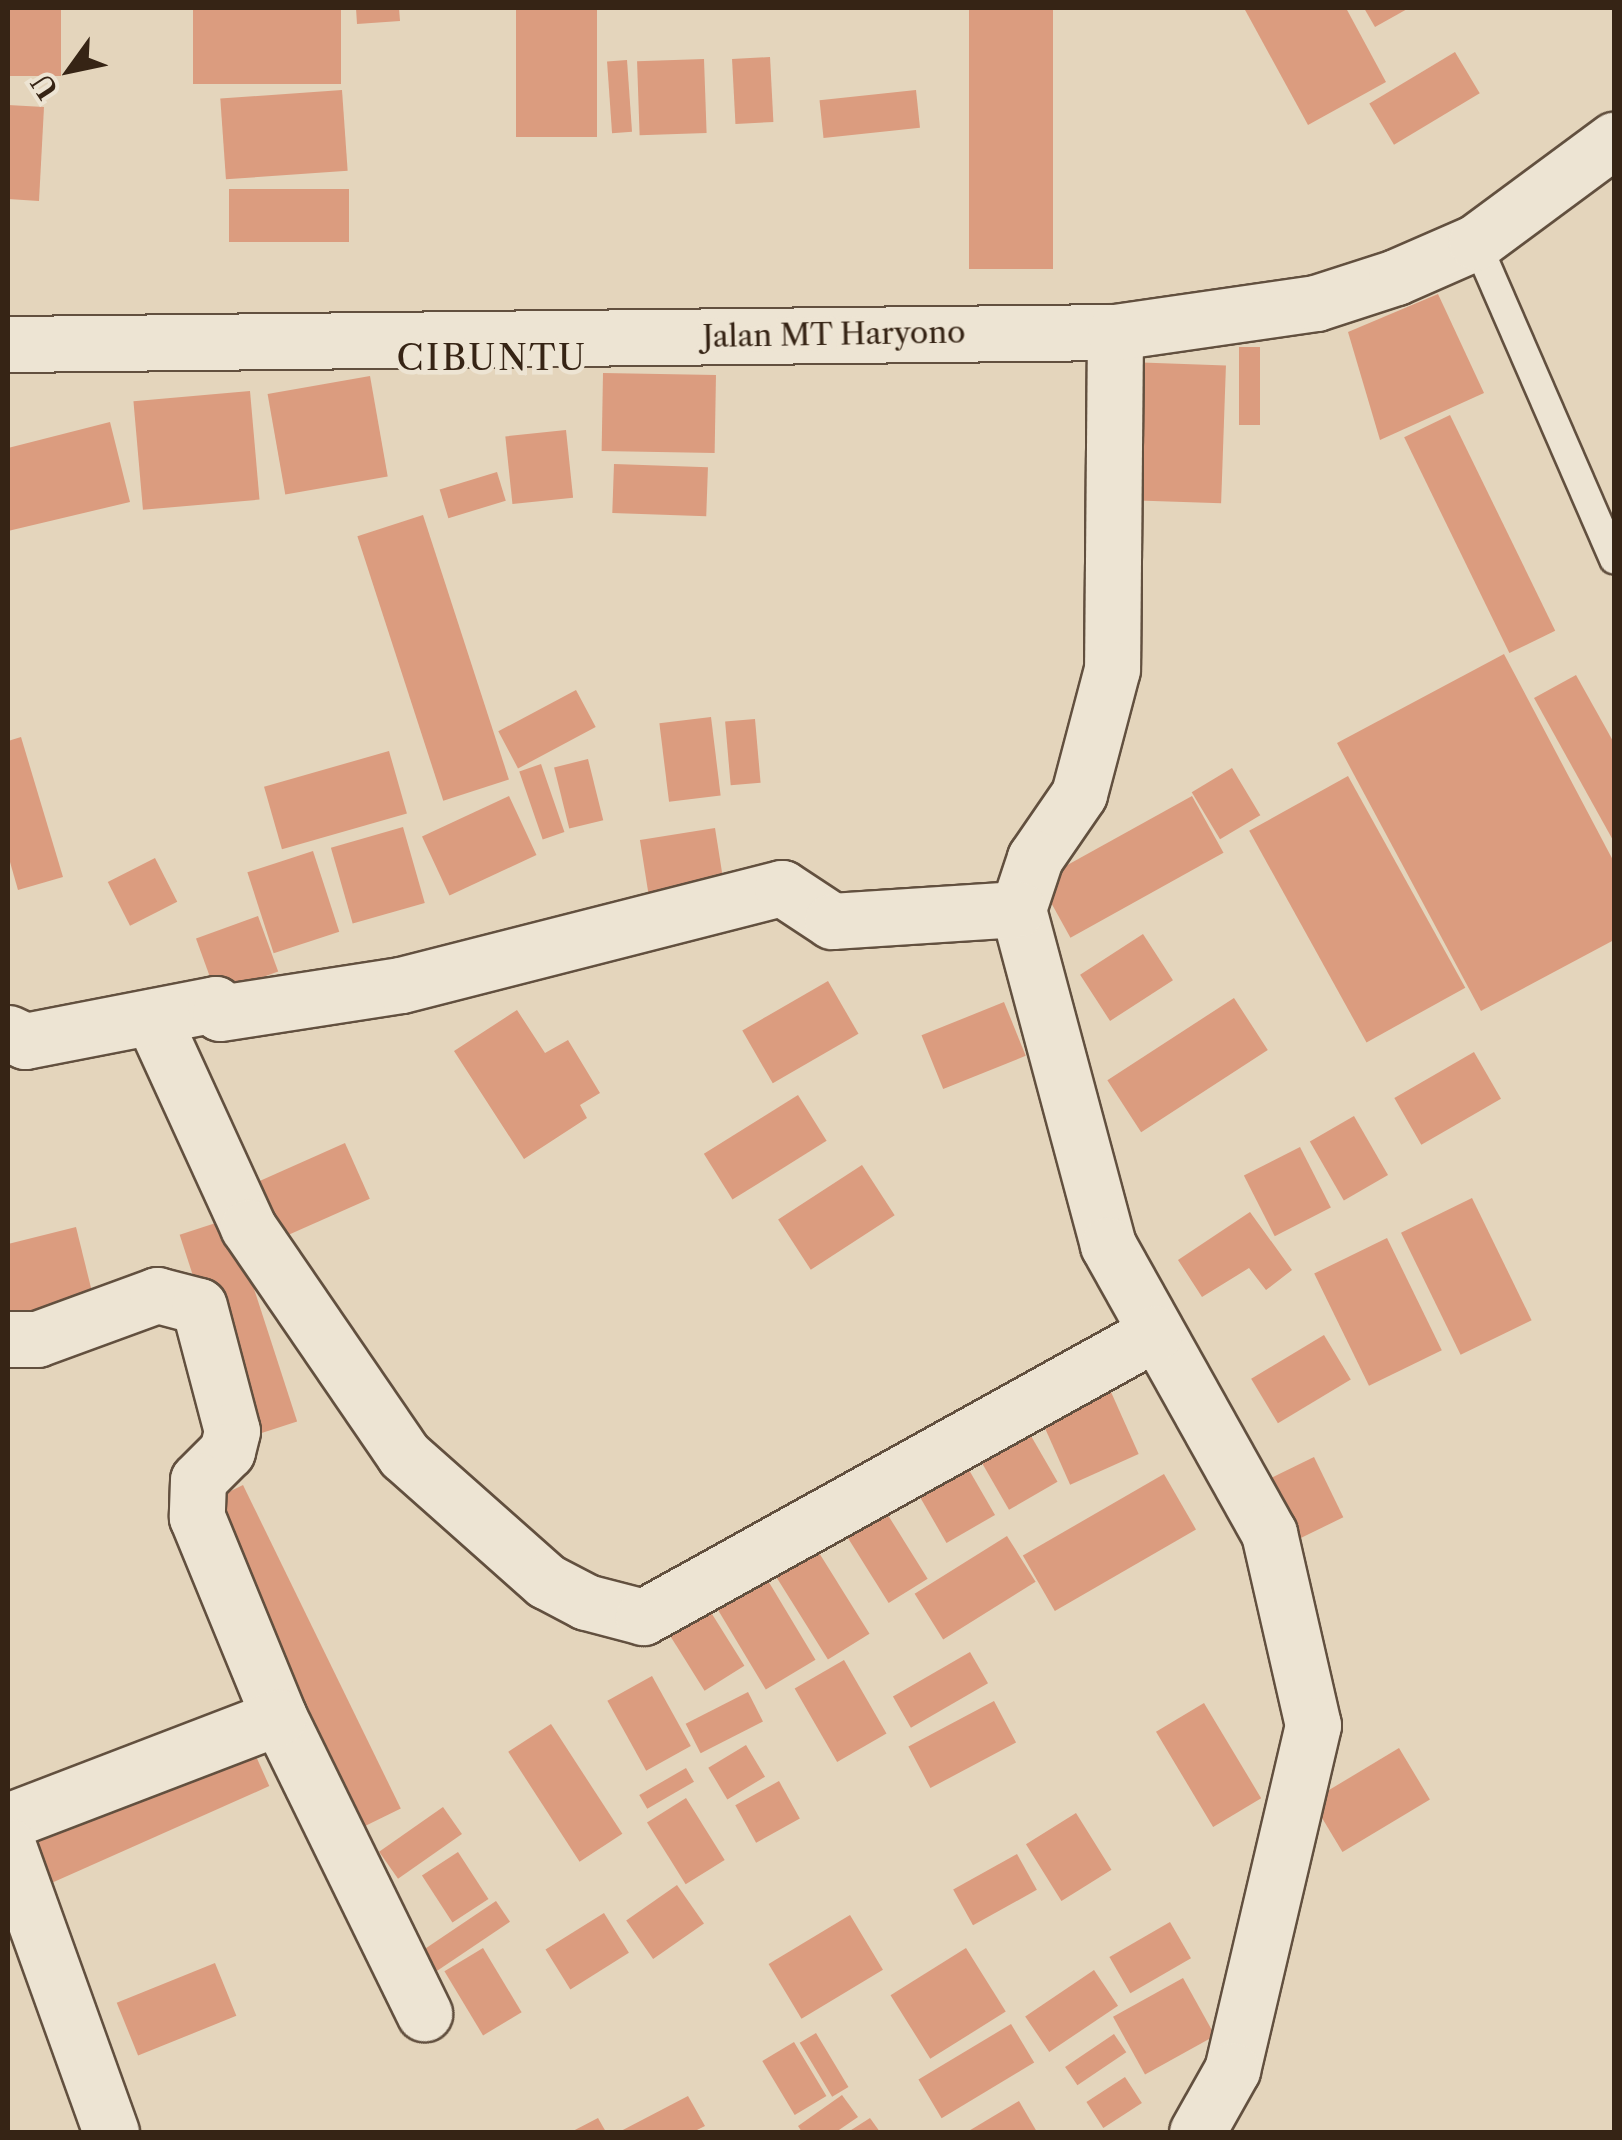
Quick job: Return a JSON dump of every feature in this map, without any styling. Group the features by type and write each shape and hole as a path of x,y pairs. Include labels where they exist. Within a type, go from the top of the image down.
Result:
{"street":[{"name":"Jalan MT Haryono","path":"8,344 1116,332 1316,303 1476,242 1614,140"},
{"path":"1116,332 1112,669 1079,794 1035,858 1018,910 1108,1245 1269,1533 1312,1724 1232,2070 1197,2132"},
{"path":"8,1034 25,1042 152,1017 401,985 782,888 832,920 1018,910"},
{"path":"152,1017 248,1228 404,1455 546,1580 586,1602 643,1617 1155,1333"},
{"path":"8,1339 37,1338 156,1295 199,1306 232,1431 194,1499 279,1717 424,2013"},
{"path":"8,1821 279,1717"},
{"path":"8,1846 110,2132"}],"lane":[{"path":"1476,242 1614,559"}],"building":[{"path":"8,8 61,8 61,76 8,76"},
{"path":"193,8 341,8 341,84 193,84"},
{"path":"356,8 399,8 400,21 357,24"},
{"path":"516,8 597,8 597,137 516,137"},
{"path":"969,8 1053,8 1053,269 969,269"},
{"path":"1244,8 1346,8 1386,82 1308,125"},
{"path":"1364,8 1409,8 1375,27"},
{"path":"1455,52 1480,93 1394,145 1369,104"},
{"path":"770,57 773,122 735,124 732,59"},
{"path":"704,59 707,133 640,135 637,61"},
{"path":"627,60 632,132 612,133 607,61"},
{"path":"342,90 348,171 226,179 220,99"},
{"path":"916,90 920,128 824,138 820,100"},
{"path":"8,105 44,107 39,201 8,199"},
{"path":"229,189 349,189 349,242 229,242"},
{"path":"1438,294 1484,393 1380,440 1348,332"},
{"path":"1239,347 1260,347 1260,425 1239,425"},
{"path":"1128,362 1226,365 1221,503 1123,500"},
{"path":"603,373 716,375 715,453 602,451"},
{"path":"370,376 388,476 285,495 268,394"},
{"path":"250,391 259,500 143,510 133,401"},
{"path":"1450,415 1555,631 1509,653 1404,437"},
{"path":"110,422 130,502 8,531 8,448"},
{"path":"566,430 573,498 512,504 505,436"},
{"path":"614,464 708,467 706,516 612,513"},
{"path":"497,472 506,501 448,518 440,490"},
{"path":"423,515 509,779 443,801 357,536"},
{"path":"1504,654 1614,862 1614,940 1481,1011 1337,743"},
{"path":"1576,675 1614,743 1614,842 1534,698"},
{"path":"576,690 596,727 518,768 498,731"},
{"path":"711,717 721,795 669,802 659,723"},
{"path":"755,719 761,783 731,785 725,722"},
{"path":"21,737 63,877 18,890 8,855 8,741"},
{"path":"389,751 407,813 282,849 264,787"},
{"path":"588,759 603,820 569,829 554,767"},
{"path":"541,764 564,832 543,840 519,771"},
{"path":"1232,768 1260,815 1220,839 1192,792"},
{"path":"1348,776 1465,988 1366,1042 1249,831"},
{"path":"509,796 536,855 449,895 422,837"},
{"path":"1192,796 1224,853 1070,938 1039,881"},
{"path":"403,827 425,903 353,924 331,848"},
{"path":"715,828 724,885 649,897 640,840"},
{"path":"313,851 339,932 274,953 247,872"},
{"path":"155,858 177,902 130,926 108,882"},
{"path":"258,916 278,971 216,994 196,939"},
{"path":"1143,934 1173,980 1110,1021 1080,975"},
{"path":"828,981 858,1034 773,1083 742,1030"},
{"path":"1234,998 1268,1050 1141,1132 1107,1080"},
{"path":"1004,1002 1026,1056 943,1089 921,1035"},
{"path":"517,1010 545,1053 568,1040 600,1093 580,1105 587,1118 524,1159 454,1051"},
{"path":"1474,1052 1501,1099 1421,1145 1394,1098"},
{"path":"798,1095 827,1141 732,1200 704,1154"},
{"path":"1354,1116 1388,1175 1344,1200 1310,1142"},
{"path":"345,1143 370,1199 276,1241 251,1185"},
{"path":"1300,1147 1331,1208 1275,1236 1244,1176"},
{"path":"862,1165 895,1215 811,1270 778,1219"},
{"path":"1472,1198 1532,1320 1461,1355 1401,1233"},
{"path":"1250,1212 1292,1270 1266,1290 1249,1268 1202,1297 1178,1260"},
{"path":"231,1218 297,1422 246,1438 180,1235"},
{"path":"76,1227 93,1296 8,1318 8,1244"},
{"path":"1387,1238 1442,1350 1369,1386 1314,1274"},
{"path":"1324,1335 1351,1380 1278,1423 1251,1379"},
{"path":"1111,1392 1139,1454 1070,1485 1042,1423"},
{"path":"1027,1429 1058,1482 1009,1510 979,1457"},
{"path":"1314,1457 1343,1517 1299,1539 1270,1478"},
{"path":"965,1463 995,1515 947,1543 917,1491"},
{"path":"1164,1474 1196,1529 1055,1611 1023,1556"},
{"path":"243,1485 401,1809 359,1829 202,1505"},
{"path":"881,1504 928,1579 889,1603 842,1528"},
{"path":"1007,1536 1036,1582 943,1640 915,1594"},
{"path":"816,1548 870,1634 828,1660 774,1574"},
{"path":"764,1574 816,1660 766,1690 714,1604"},
{"path":"702,1598 744,1666 705,1691 662,1623"},
{"path":"970,1652 988,1683 911,1728 893,1696"},
{"path":"844,1660 887,1734 837,1762 795,1688"},
{"path":"652,1676 691,1746 646,1771 607,1701"},
{"path":"748,1692 763,1721 701,1753 686,1724"},
{"path":"994,1701 1016,1742 930,1788 908,1747"},
{"path":"1204,1703 1261,1798 1213,1827 1156,1732"},
{"path":"551,1724 622,1834 580,1862 508,1752"},
{"path":"251,1745 269,1786 39,1889 21,1847"},
{"path":"746,1745 765,1777 727,1799 708,1768"},
{"path":"1399,1748 1430,1799 1342,1852 1312,1801"},
{"path":"686,1768 694,1782 647,1809 639,1795"},
{"path":"779,1781 800,1819 756,1843 735,1805"},
{"path":"686,1798 725,1860 686,1884 647,1822"},
{"path":"443,1807 462,1834 398,1879 379,1852"},
{"path":"1076,1813 1112,1870 1061,1901 1026,1844"},
{"path":"458,1852 488,1899 452,1922 422,1875"},
{"path":"1017,1854 1037,1890 973,1925 953,1889"},
{"path":"677,1885 704,1924 653,1959 626,1921"},
{"path":"496,1901 510,1922 435,1972 421,1951"},
{"path":"604,1913 629,1953 570,1989 545,1950"},
{"path":"850,1915 883,1970 802,2019 769,1964"},
{"path":"1170,1922 1191,1958 1130,1993 1109,1957"},
{"path":"483,1948 522,2012 483,2035 444,1971"},
{"path":"966,1948 1006,2012 930,2059 891,1995"},
{"path":"215,1963 236,2016 138,2056 117,2003"},
{"path":"1094,1970 1118,2006 1049,2052 1025,2016"},
{"path":"1183,1978 1215,2036 1145,2075 1113,2017"},
{"path":"1011,2024 1034,2063 942,2118 918,2080"},
{"path":"816,2033 848,2087 832,2097 800,2043"},
{"path":"1114,2034 1126,2052 1077,2085 1065,2067"},
{"path":"794,2042 826,2096 795,2115 762,2061"},
{"path":"1125,2077 1142,2103 1103,2128 1086,2102"},
{"path":"842,2095 858,2117 836,2132 802,2132 798,2126"},
{"path":"688,2096 705,2126 693,2132 619,2132"},
{"path":"1019,2101 1037,2132 967,2132"},
{"path":"598,2118 606,2132 571,2132"},
{"path":"870,2118 880,2132 848,2132"}],"district":[{"name":"CIBUNTU","path":"492,358"}]}
